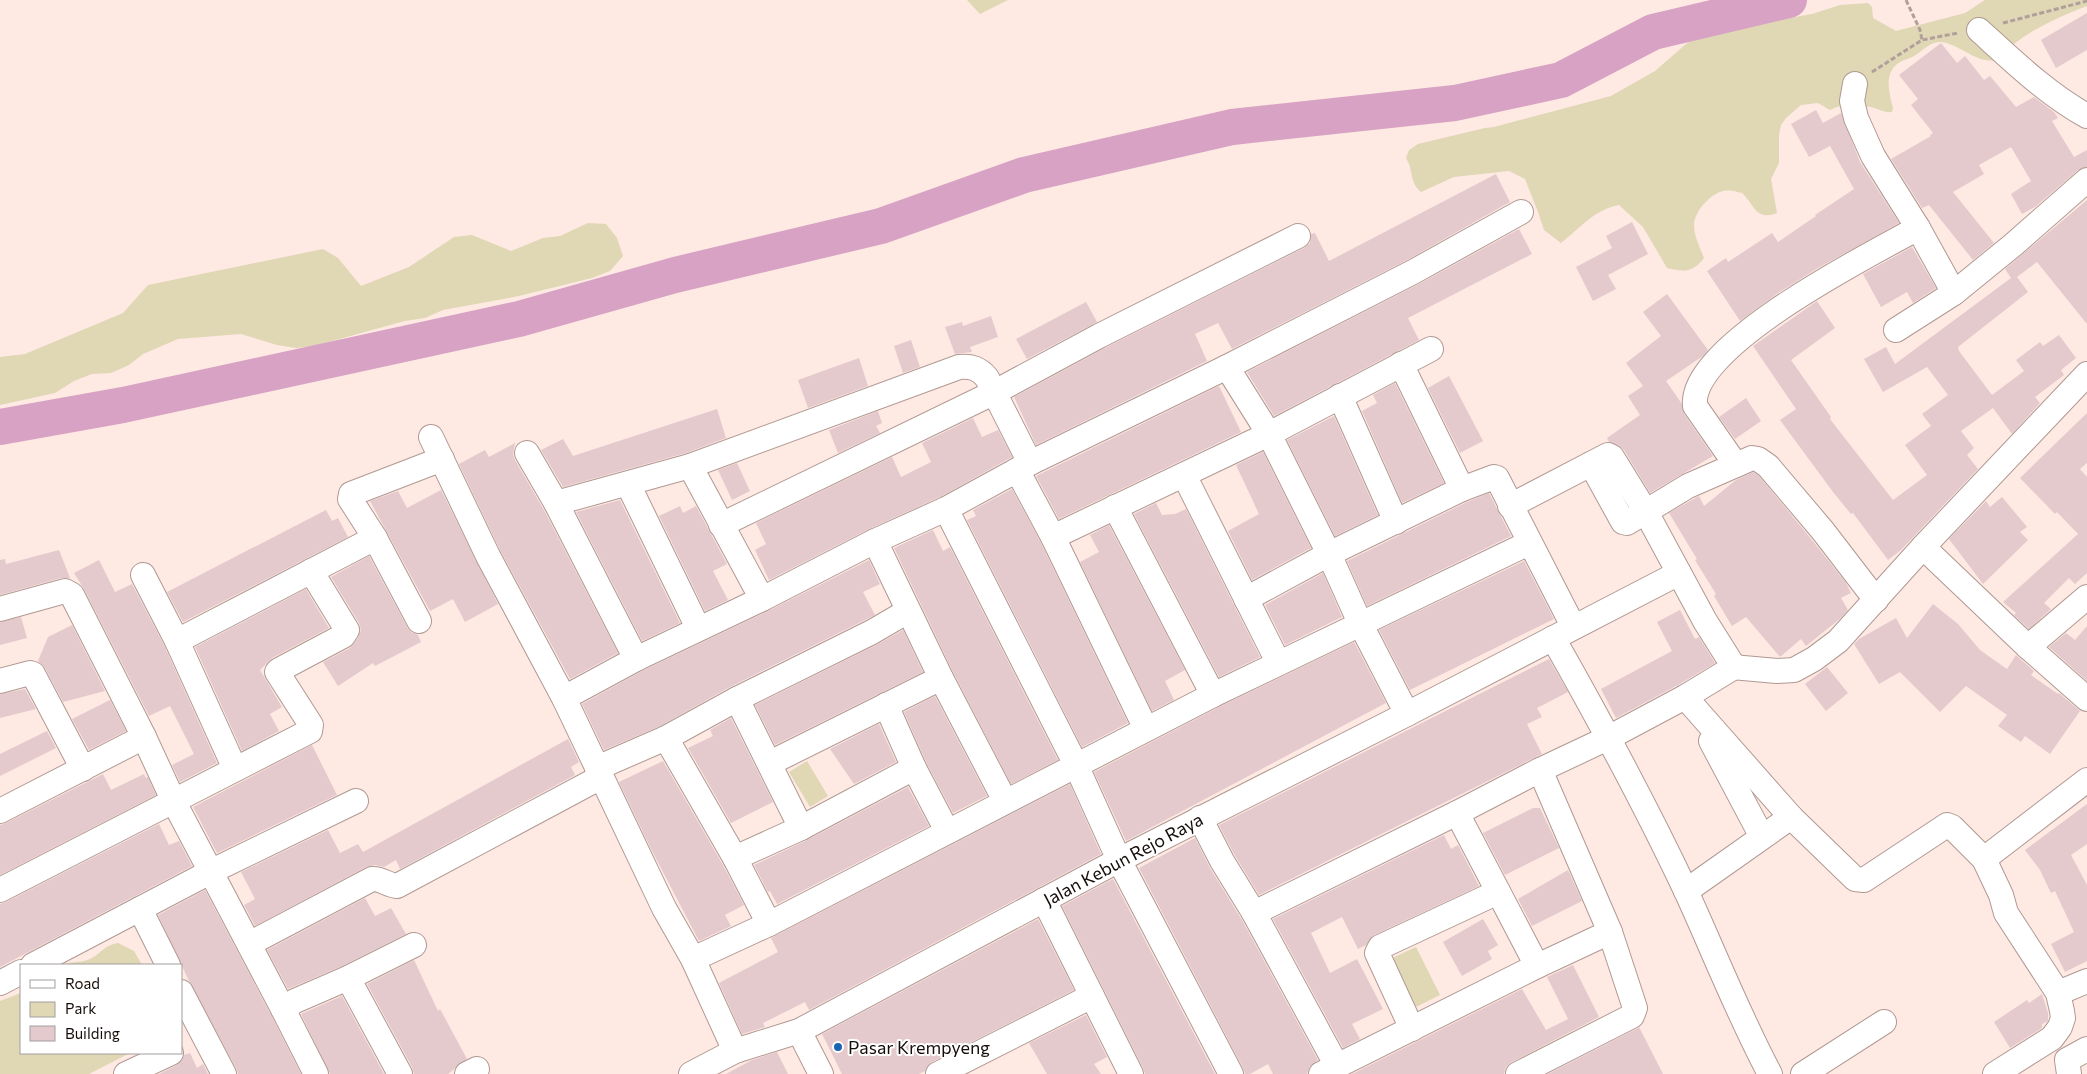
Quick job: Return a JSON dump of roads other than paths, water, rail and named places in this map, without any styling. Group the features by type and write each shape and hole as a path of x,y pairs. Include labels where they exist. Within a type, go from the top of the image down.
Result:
{"street":[{"path":"1979,30 2040,84 2070,107 2087,116"},
{"path":"1855,84 1852,101 1856,118 1873,156 1918,228 1954,293"},
{"path":"1896,330 1954,293 2043,220 2087,180"},
{"path":"564,698 698,628 762,599 875,541 946,509 1023,466 1227,367 1413,272 1521,212"},
{"path":"1736,465 1695,406 1694,399 1697,389 1713,364 1746,333 1812,287 1918,228"},
{"path":"722,525 995,392 1099,336 1298,236"},
{"path":"1053,537 1269,434 1431,349"},
{"path":"1402,364 1462,489"},
{"path":"556,503 690,466 960,367 968,366 980,370 995,392 1053,537 1146,729"},
{"path":"1227,367 1269,434 1329,554 1360,623 1407,714"},
{"path":"1732,667 1777,671 1794,670 1814,659 1838,641 1923,547 2087,374"},
{"path":"1340,396 1396,522"},
{"path":"431,437 488,556 564,698 664,908 693,959 735,1051"},
{"path":"527,453 556,503 636,659"},
{"path":"1510,506 1591,464 1624,522 1627,523 1688,486 1752,458 1758,458 1768,466 1823,531 1876,600"},
{"path":"419,621 375,538 350,499 351,494 442,459"},
{"path":"690,466 762,599"},
{"path":"1184,475 1278,662"},
{"path":"1246,599 1329,554 1462,489 1493,477 1497,478 1573,626"},
{"path":"628,484 698,628"},
{"path":"1115,507 1213,694"},
{"path":"946,509 1076,765 1118,860 1231,1074"},
{"path":"1254,913 1540,770 1689,702 1730,671 1732,664 1646,512"},
{"path":"177,641 375,538"},
{"path":"875,541 908,612 1005,801"},
{"path":"693,959 769,924 1213,694 1529,543"},
{"path":"1923,547 2028,647 2087,699"},
{"path":"0,890 310,731 311,725 277,672 343,636 346,630 311,571"},
{"name":"Jalan Kebun Rejo Raya","path":"691,1074 735,1051 799,1031 1118,860 1407,714 1573,626 1679,573"},
{"path":"143,575 177,641 234,770"},
{"path":"0,609 65,591 70,592 144,737 174,802 212,871 316,1074"},
{"path":"2028,647 2087,597"},
{"path":"249,944 372,879 378,879 389,885 397,886 599,772 908,612"},
{"path":"1553,638 1610,738 1686,891 1749,1035 1770,1074"},
{"path":"0,680 28,673 33,674 83,769"},
{"path":"770,763 941,678"},
{"path":"737,699 801,828"},
{"path":"1689,702 1791,817 1851,876 1858,880 1864,880 1947,825 1952,827 1984,859 2001,895 2006,913 2058,993 2063,1018 2060,1027 2052,1038 1995,1074"},
{"path":"1689,702 1762,836"},
{"path":"886,705 914,768 946,831"},
{"path":"0,811 144,737"},
{"path":"666,738 735,858 769,924"},
{"path":"735,858 801,828 914,768"},
{"path":"1518,1074 1632,1016 1635,1008 1610,932 1540,770"},
{"path":"1984,859 2087,780"},
{"path":"36,964 212,871 356,800"},
{"path":"1457,813 1537,966"},
{"path":"1686,891 1791,817"},
{"path":"1200,818 1222,861 1254,913 1329,1070 1537,966 1610,932"},
{"path":"1412,1029 1376,953 1380,947 1498,892"},
{"path":"1044,900 1128,1073"},
{"path":"140,909 168,964"},
{"path":"283,1009 295,1001 348,978 414,945"},
{"path":"0,983 20,973"},
{"path":"348,978 400,1074"},
{"path":"2058,993 2087,981"},
{"path":"182,994 224,1074"},
{"path":"942,1073 1092,996"},
{"path":"1803,1074 1884,1022"},
{"path":"799,1031 821,1074"},
{"path":"182,1048 204,1037"},
{"path":"2052,1038 2074,1061"},
{"path":"131,1073 169,1054"}],"waterway":[{"path":"0,427 123,405 519,319 675,275 881,226 1024,175 1232,127 1455,103 1561,80 1653,32 1789,0"}],"place":[{"name":"Pasar Krempyeng","path":"838,1047"}]}
